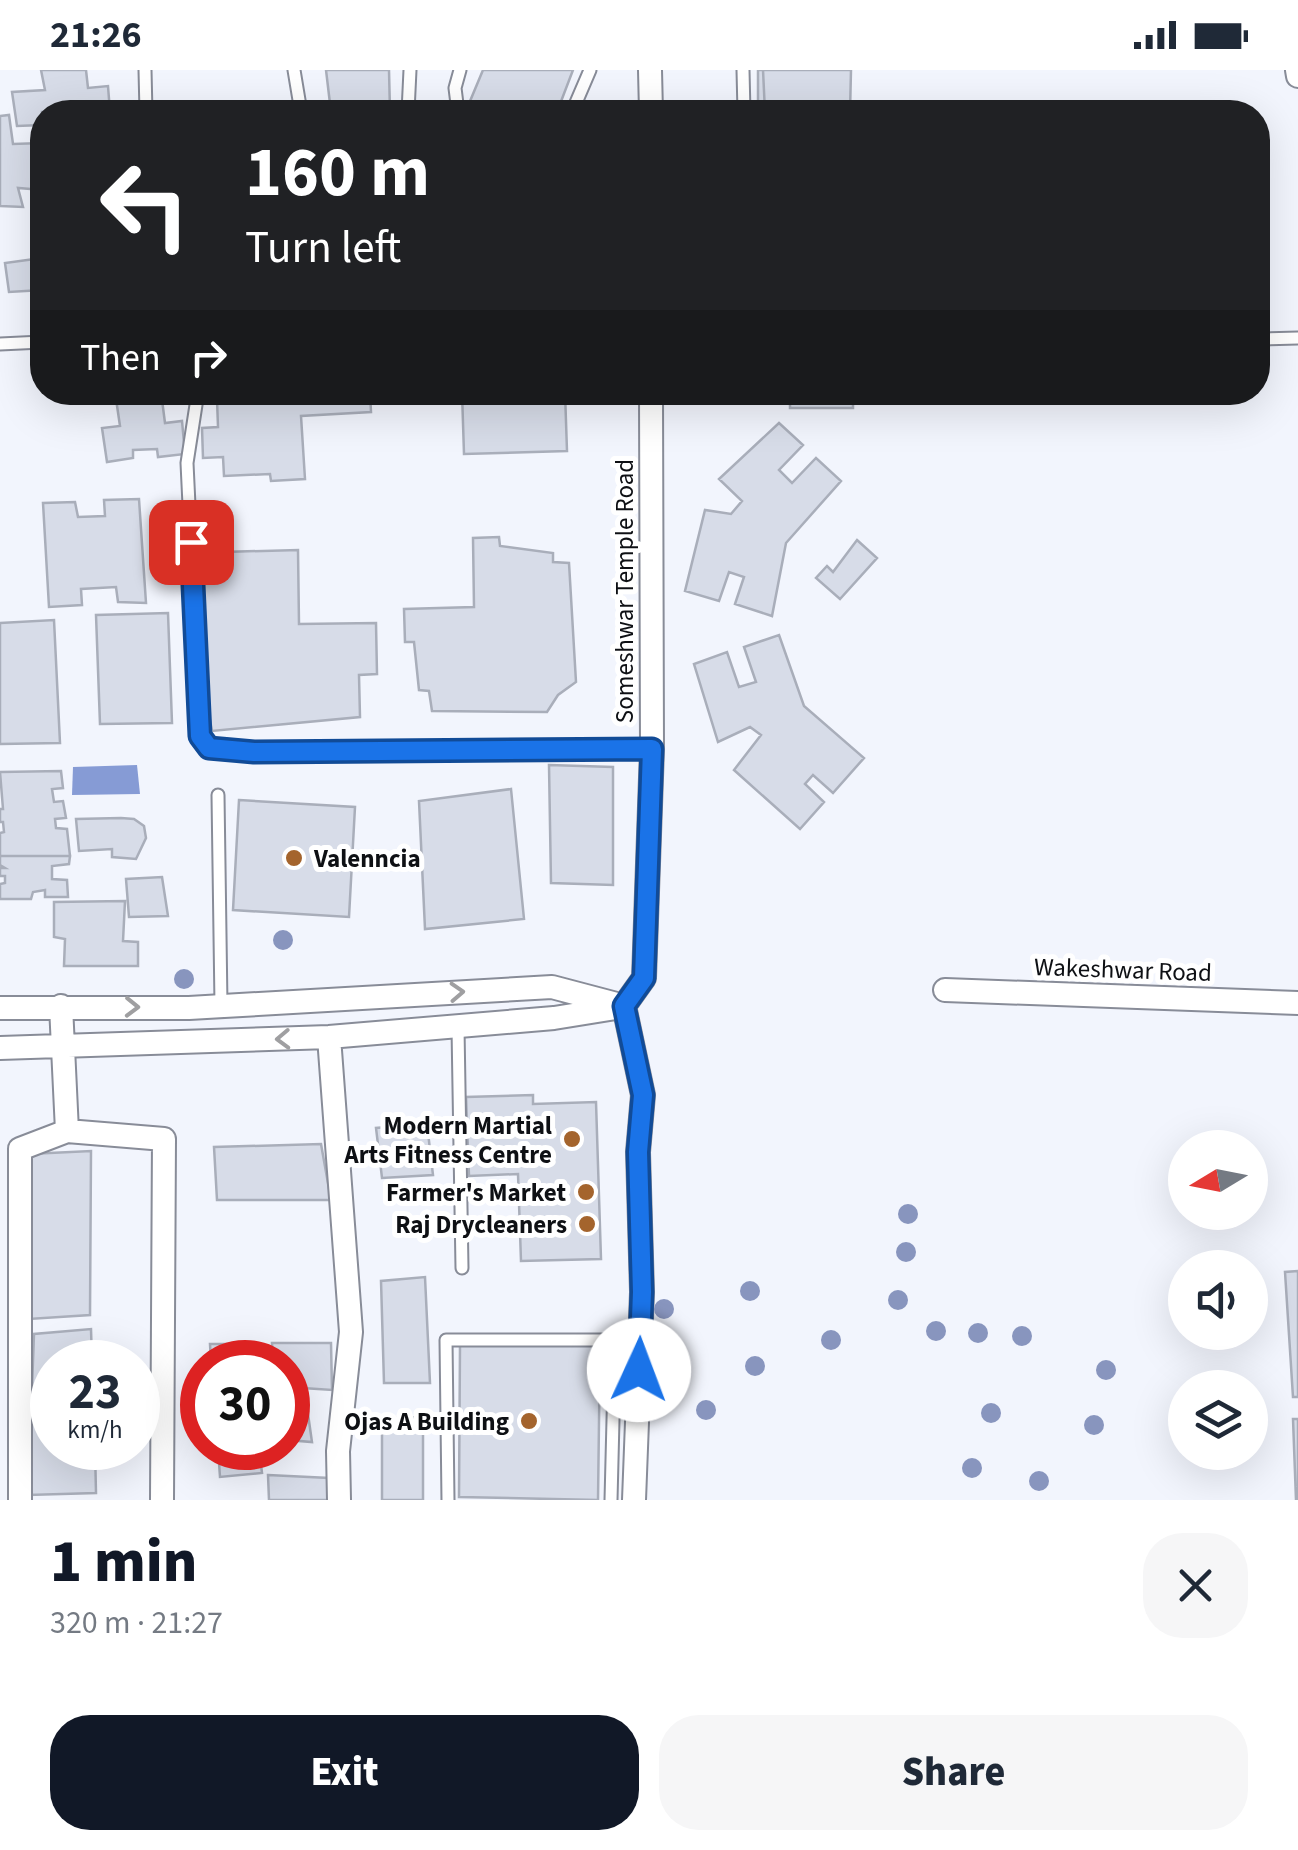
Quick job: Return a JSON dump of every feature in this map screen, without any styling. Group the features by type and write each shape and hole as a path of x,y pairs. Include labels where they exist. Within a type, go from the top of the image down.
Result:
{"street":[{"path":"650,70 650,100"},
{"name":"Someshwar Temple Road","path":"624,1006 644,978 652,749 651,405"},
{"path":"0,1008 188,1008 552,987 624,1006"},
{"name":"Wakeshwar Road","path":"945,990 1298,1004"},
{"path":"62,1006 67,1131"},
{"path":"0,1048 329,1038 554,1018 624,1006"},
{"path":"624,1006 643,1095 638,1152 640,1338 634,1500"},
{"path":"329,1038 350,1332 339,1436 339,1500"},
{"path":"20,1500 20,1148 67,1131 164,1139 162,1500"}],"lane":[{"path":"145,70 146,100"},
{"path":"294,70 299,100"},
{"path":"409,100 410,70"},
{"path":"457,100 460,70"},
{"path":"577,100 590,70"},
{"path":"744,70 744,100"},
{"path":"1270,338 1298,338"},
{"path":"0,344 30,343"},
{"path":"196,405 188,464 200,736 209,748 254,752 652,749"},
{"path":"218,796 222,1006"},
{"path":"458,1028 462,1268"},
{"path":"448,1500 446,1340 640,1338"},
{"path":"611,1500 615,1340"}],"water":[{"path":"137,765 140,794 72,795 73,767"}],"building":[{"path":"41,70 86,70 88,88 108,86 109,100 30,100 30,125 17,126 12,92 45,90"},
{"path":"326,70 389,70 390,100 330,100"},
{"path":"483,70 573,70 562,100 470,100"},
{"path":"758,70 851,70 850,100 758,100"},
{"path":"763,70 851,70 850,100 764,100"},
{"path":"9,115 13,144 30,143 30,189 18,188 23,207 0,206 0,116"},
{"path":"30,260 30,291 9,292 5,263"},
{"path":"117,405 163,405 165,423 182,421 185,454 158,457 157,449 133,450 133,458 107,462 102,428 120,426"},
{"path":"217,405 371,405 371,412 301,416 305,479 271,481 270,474 224,476 223,457 203,458 202,428 218,427"},
{"path":"462,405 565,405 567,451 464,454"},
{"path":"790,405 853,405 853,408"},
{"path":"779,423 803,445 779,470 792,483 816,458 841,481 786,543 772,616 735,604 744,577 729,572 719,601 685,591 705,510 731,514 742,501 719,479"},
{"path":"139,499 146,603 118,602 116,587 81,589 82,605 49,607 43,503 75,502 78,517 105,516 104,500"},
{"path":"499,537 500,546 553,553 553,562 569,563 576,682 558,695 547,712 432,711 429,691 419,690 414,642 405,642 404,609 474,607 473,538"},
{"path":"857,540 877,558 840,599 816,578 827,566 833,572"},
{"path":"298,550 299,624 376,623 377,674 359,675 360,717 212,731 203,682 198,577 224,576 223,552"},
{"path":"168,613 172,723 100,724 96,615"},
{"path":"54,620 60,743 0,744 0,623"},
{"path":"779,635 804,706 864,758 833,793 813,775 805,784 824,802 800,829 734,770 761,735 750,727 718,742 694,664 727,652 739,687 756,682 744,647"},
{"path":"549,765 613,767 613,885 551,883"},
{"path":"61,771 63,788 52,789 54,802 63,801 66,818 55,819 56,828 67,829 70,856 0,856 0,833 4,832 0,822 0,772"},
{"path":"511,789 524,919 425,929 419,801"},
{"name":"Valenncia","path":"239,800 355,807 349,917 233,910"},
{"path":"76,819 134,819 144,826 146,838 136,859 112,857 112,849 79,851"},
{"path":"0,856 70,856 69,864 52,866 52,879 67,880 68,897 45,897 45,890 33,892 31,899 0,899 0,884 5,883 5,876 0,876 0,868 5,868 0,865"},
{"path":"162,877 168,916 129,917 126,879"},
{"path":"125,901 123,941 138,942 138,966 64,966 65,939 54,937 54,902"},
{"path":"533,1095 533,1104 596,1102 601,1259 521,1261 518,1174 469,1176 466,1097"},
{"path":"427,1124 433,1175 382,1178 376,1128"},
{"path":"321,1144 331,1200 217,1200 214,1147"},
{"path":"91,1151 90,1315 29,1319 29,1154"},
{"path":"1298,1271 1298,1397 1293,1397 1285,1272"},
{"path":"425,1277 430,1383 384,1383 381,1281"},
{"path":"91,1329 91,1340 34,1340 34,1334"},
{"path":"310,1343 331,1343 332,1390 310,1388"},
{"name":"Ojas A Building","path":"600,1344 598,1500 459,1497 460,1345"},
{"path":"423,1417 423,1500 382,1500 382,1418"},
{"path":"1293,1419 1298,1419 1298,1500 1296,1500"},
{"path":"30,1441 30,1470 95,1470 96,1493 28,1495"},
{"path":"220,1470 262,1470 262,1473 220,1477"},
{"path":"268,1475 329,1478 329,1500 269,1500"}],"place":[{"name":"Valenncia","path":"294,858"},
{"name":"Modern Martial Arts Fitness Centre","path":"572,1139"},
{"name":"Farmer's Market","path":"586,1192"},
{"name":"Raj Drycleaners","path":"587,1224"},
{"name":"Ojas A Building","path":"529,1421"}],"route":[{"path":"191,542 200,736 209,748 226,752 652,749 644,978 624,1006 643,1095 638,1152 642,1292 639,1370"}]}
